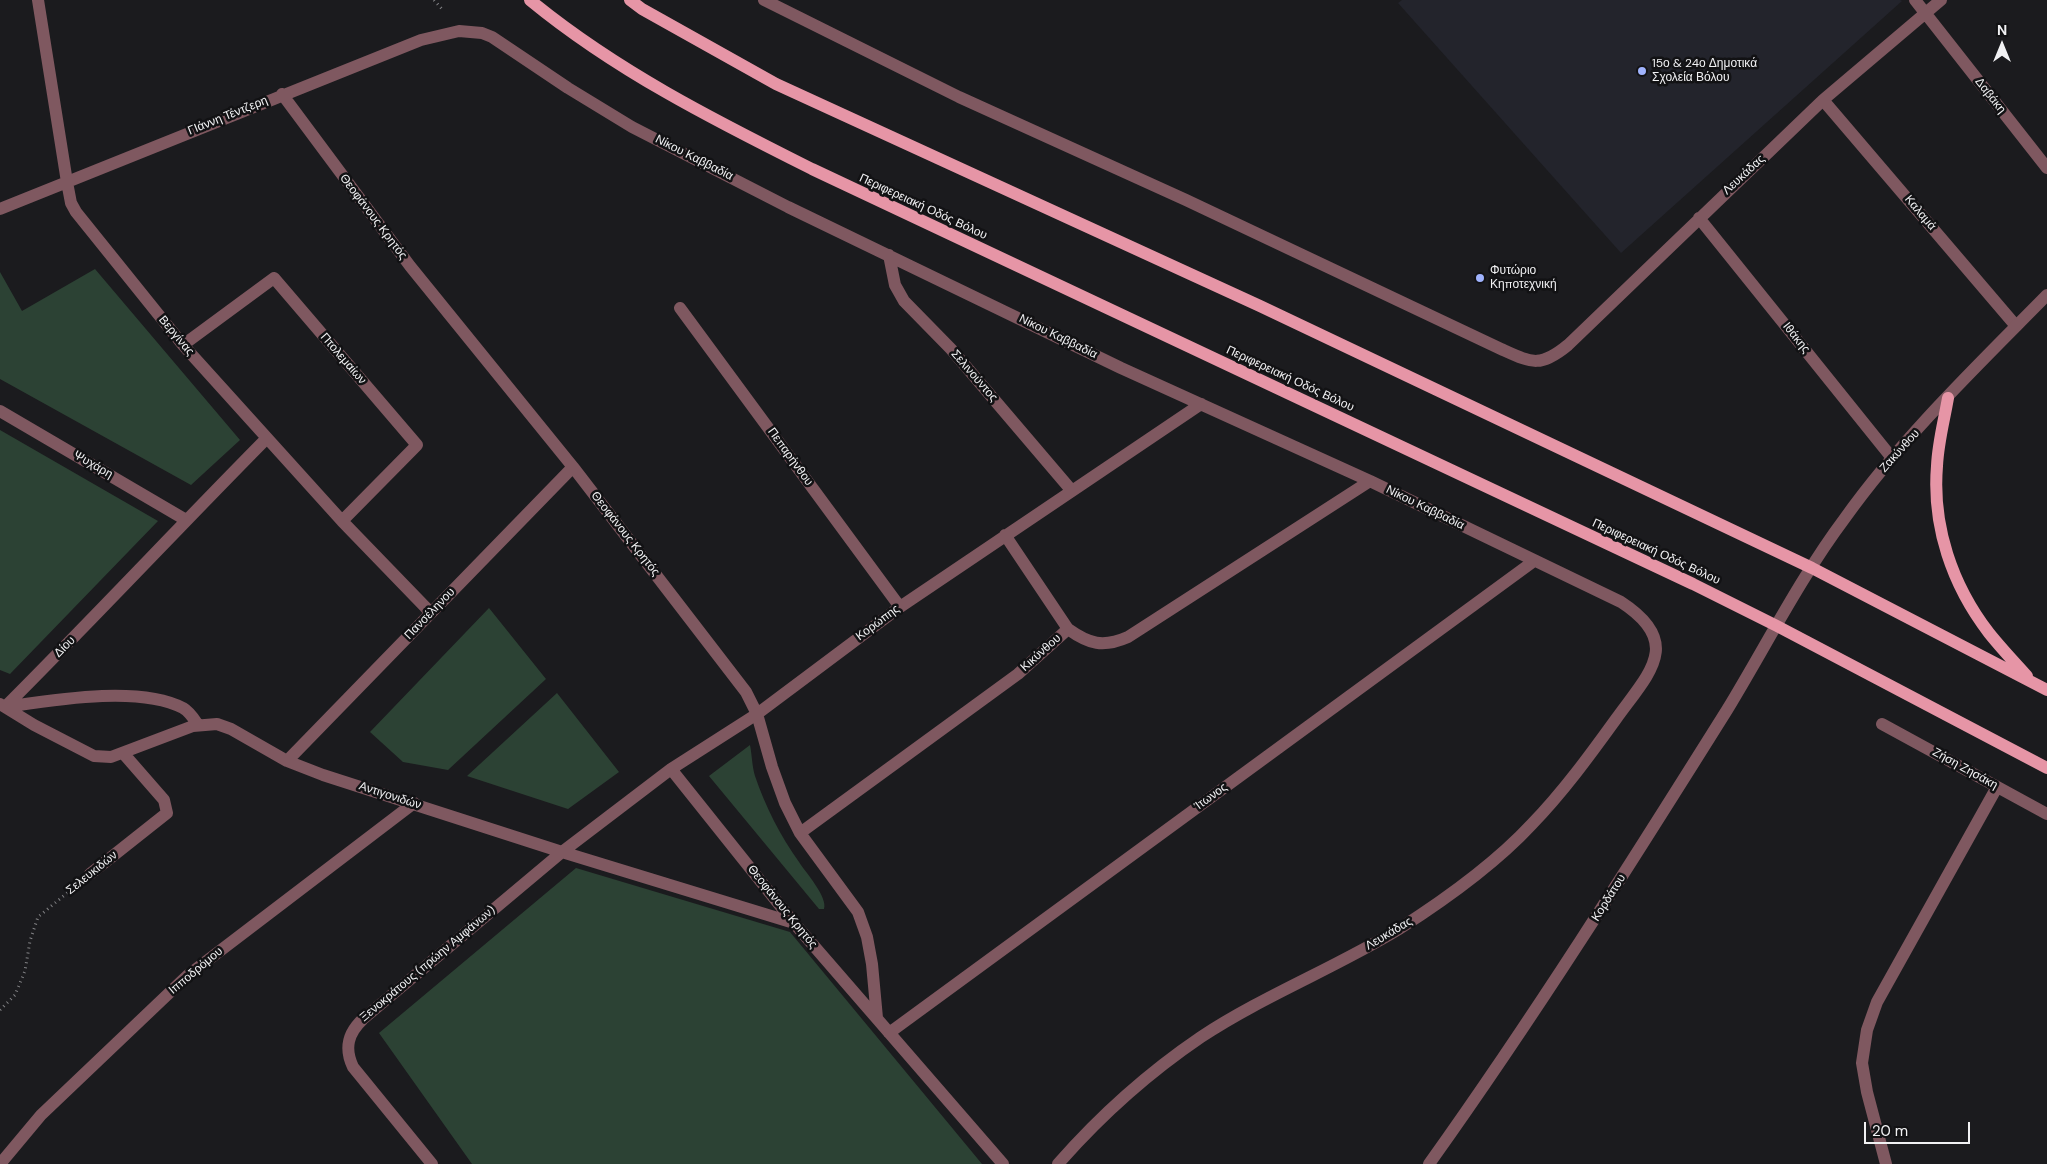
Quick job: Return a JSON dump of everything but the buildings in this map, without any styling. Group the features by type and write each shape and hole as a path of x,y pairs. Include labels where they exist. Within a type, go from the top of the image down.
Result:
{"main road":[{"name":"Περιφερειακή Οδός Βόλου","path":"530,0 594,47 648,82 744,135 812,169 1777,626 2047,768"},
{"path":"630,0 642,9 776,84 1260,306 1812,568 2047,690"},
{"path":"1948,398 1936,482 1938,517 1943,542 1951,568 1975,611 1989,632 2032,682"}],"street":[{"name":"Βεργίνας","path":"38,0 67,182 71,203 76,212 183,345 266,440 431,613"},
{"name":"Λευκάδας","path":"764,0 959,97 1177,196 1501,349 1526,360 1543,361 1553,357 1824,100 1941,0"},
{"name":"Δαβάκη","path":"1915,0 2047,168"},
{"name":"ΓΙάννη Τέντζερη","path":"0,209 282,94 421,40 459,31"},
{"name":"Νίκου Καββαδία","path":"459,31 482,33 492,37 568,88 632,127 788,207 1079,348 1370,481 1621,602 1637,613 1648,624 1656,640"},
{"name":"Θεοφάνους Κρητός","path":"282,94 410,266 573,467 746,692 757,714 780,791 800,833 858,912 871,955 877,1018"},
{"name":"Καλαμά","path":"1824,100 2016,326"},
{"name":"Ιθάκης","path":"1699,218 1892,458"},
{"name":"Σελινούντος","path":"889,255 895,285 904,301 950,349 1072,491"},
{"name":"Πτολεμαίων","path":"183,345 274,278 417,445 342,521"},
{"name":"Ζακύνθου","path":"1777,626 1844,518 1892,458 2047,295"},
{"name":"Πεπαρήνθου","path":"680,308 900,607"},
{"name":"Κορώπης","path":"562,852 671,769 757,714 900,607 1201,404"},
{"name":"Ψυχάρη","path":"0,411 186,520"},
{"name":"Δίου","path":"2,706 100,611 186,520 266,440"},
{"name":"Πανσέληνου","path":"287,761 573,467"},
{"name":"Κικύνθου","path":"800,833 1018,674 1068,628 1078,636 1097,644 1104,644 1128,637 1370,481"},
{"path":"1005,536 1068,628"},
{"name":"Ίτωνος","path":"889,1033 1534,561"},
{"name":"Κορδάτου","path":"1429,1164 1467,1111 1595,919 1732,702 1777,626"},
{"name":"Λευκάδας","path":"1058,1164 1089,1130 1127,1094 1184,1049 1224,1022 1398,929 1464,885 1508,847 1531,826 1557,795 1598,743 1644,679 1654,663 1656,640"},
{"path":"2,706 76,699 135,697 160,700 183,709 198,725"},
{"name":"Αντιγονιδών","path":"2,706 94,756 111,757 198,725 217,724 226,726 287,761 323,774 562,852 794,924"},
{"name":"Ζήση Ζησάκη","path":"1882,724 2047,814"},
{"name":"Σελευκιδών","path":"90,874 167,813 164,800 123,753"},
{"name":"Θεοφάνους Κρητός","path":"671,769 794,924 1003,1164"},
{"path":"1886,1164 1867,1092 1862,1063 1871,1016 1997,787"},
{"name":"Ιπποδρόμου","path":"0,1164 41,1115 187,976 414,803"},
{"name":"Ξενοκράτους (πρώην Αμφάνων)","path":"432,1164 353,1067 347,1046 352,1030 562,852"}],"path":[{"name":"Σελευκιδών","path":"0,1010 15,995 25,971 30,941 38,917 90,874"}],"shaded area":[{"name":"15ο & 24ο Δημοτικά Σχολεία Βόλου","path":"1402,0 1902,1 1621,253 1398,3"}],"green space":[{"path":"95,269 240,440 191,485 0,379 0,272 22,311"},
{"path":"0,430 158,521 10,674 0,670"},
{"path":"489,608 546,679 448,770 403,762 370,732"},
{"path":"557,693 619,772 568,809 467,776"},
{"path":"750,745 755,776 769,810 792,852 820,892 823,898 824,909 819,909 709,776"},
{"path":"576,868 790,932 982,1164 472,1164 379,1033"}],"place":[{"name":"15ο & 24ο Δημοτικά Σχολεία Βόλου","path":"1642,71"},
{"name":"Φυτώριο Κηποτεχνική","path":"1480,278"}]}
